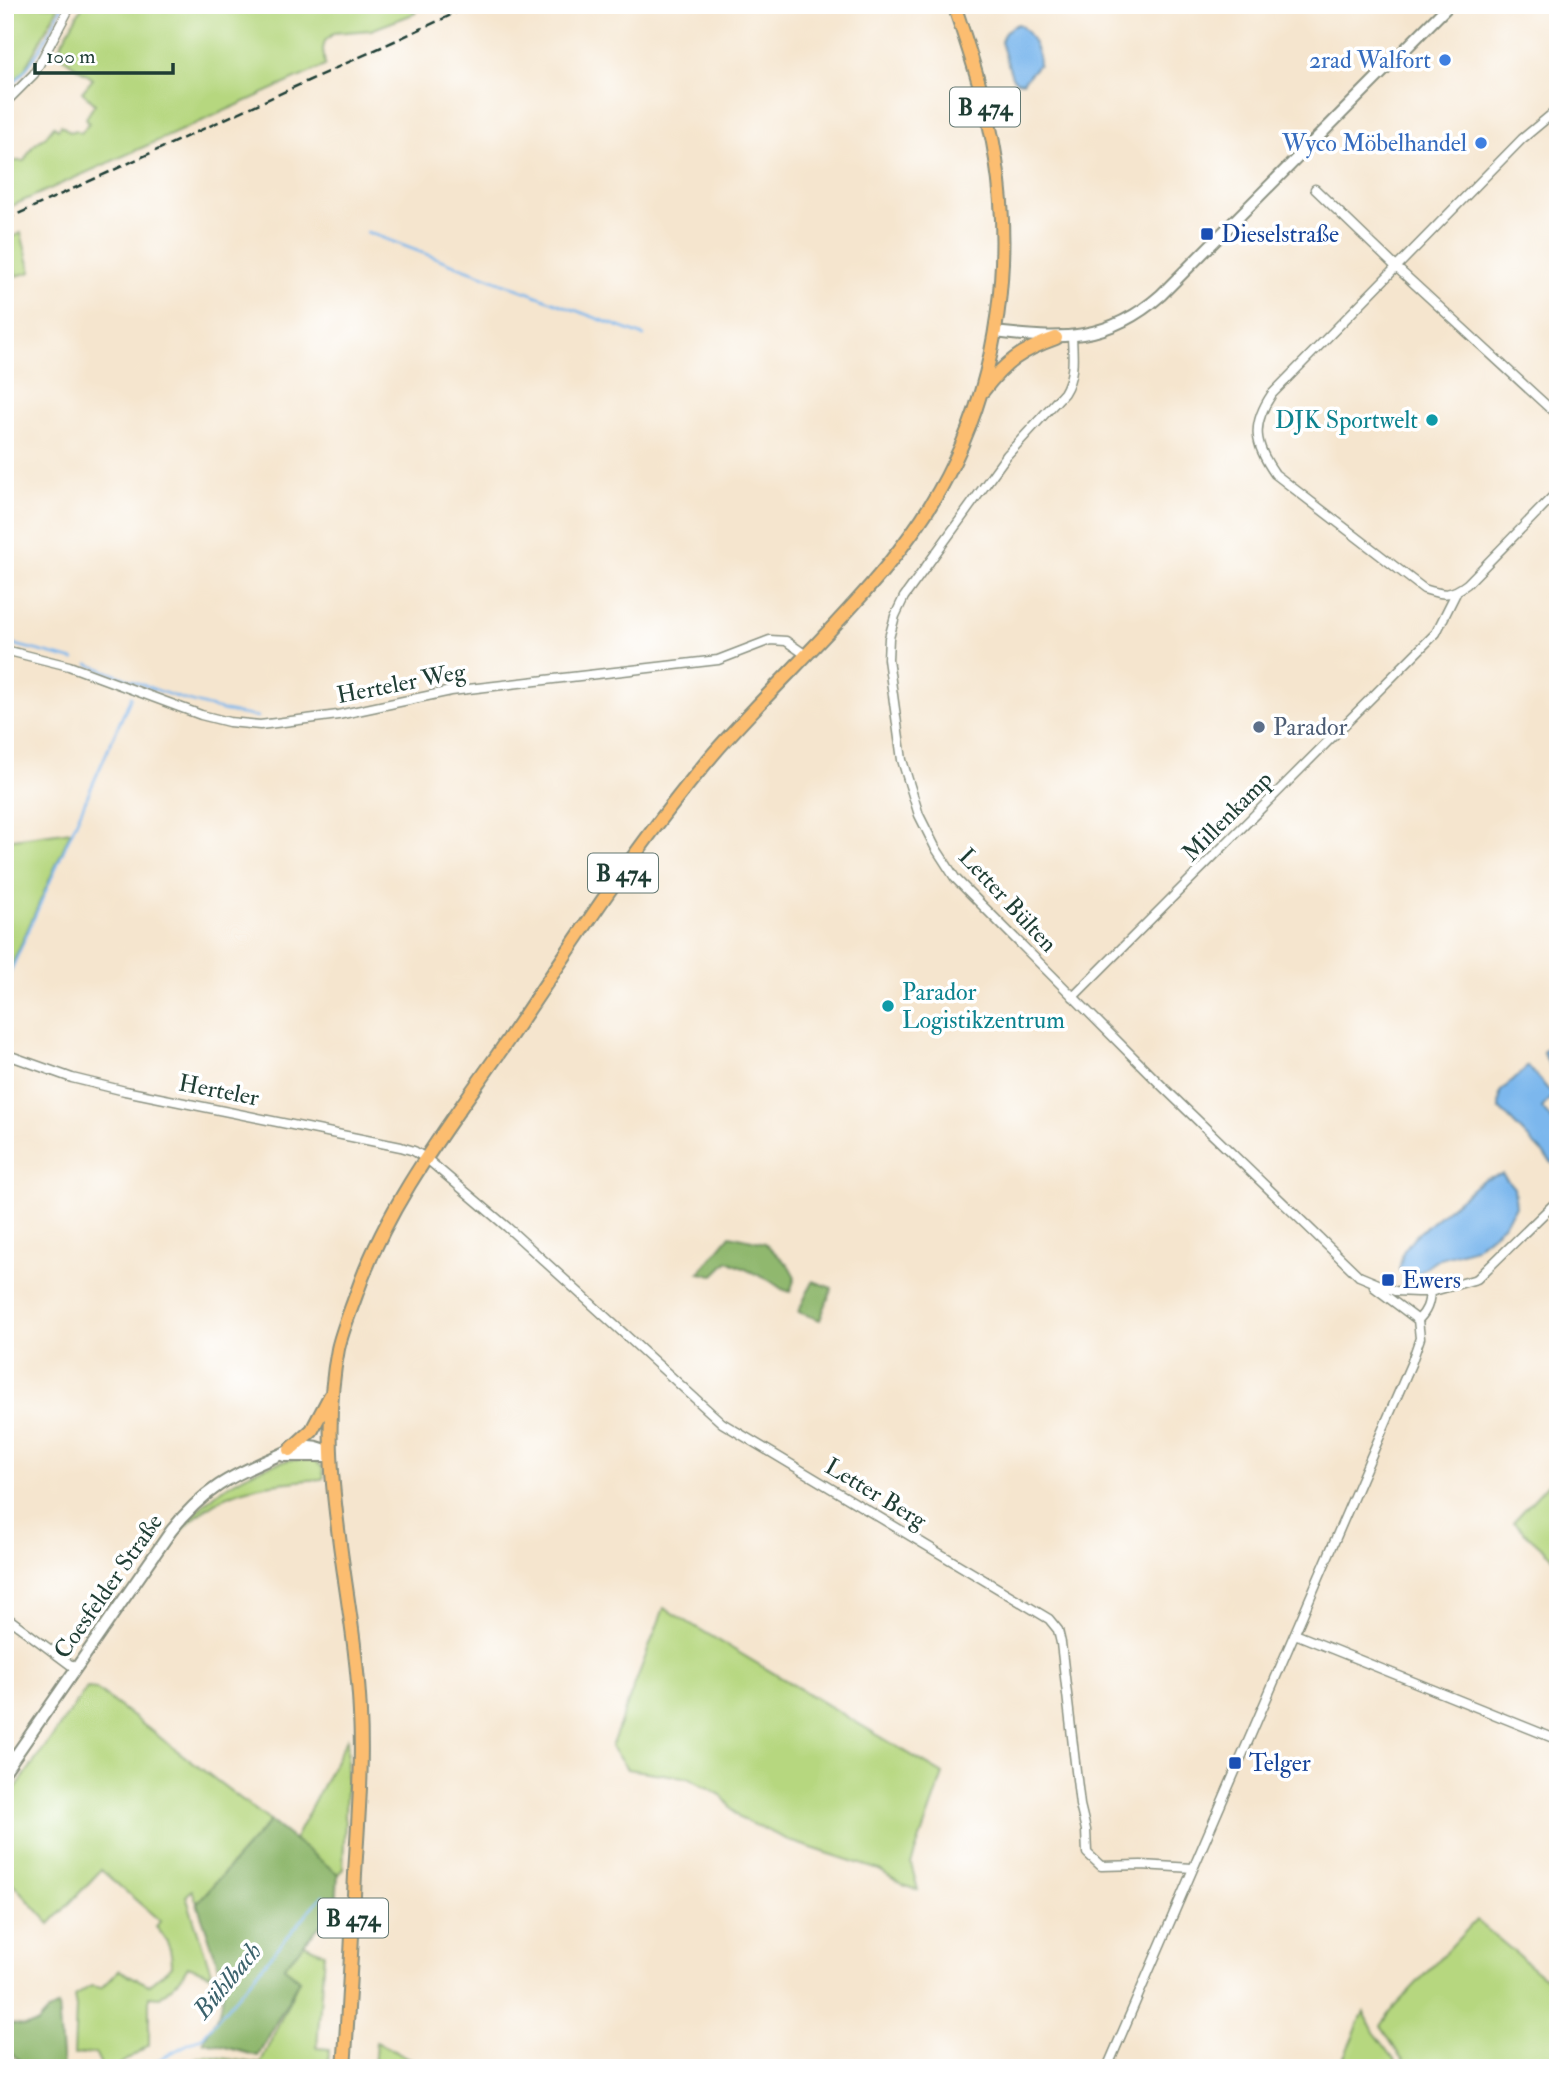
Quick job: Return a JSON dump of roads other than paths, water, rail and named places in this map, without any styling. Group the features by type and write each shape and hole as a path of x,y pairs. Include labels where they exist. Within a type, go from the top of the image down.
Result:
{"main road":[{"name":"B 474","path":"344,2068 359,1817 361,1729 356,1657 333,1481 334,1386 338,1348 369,1262 400,1200 655,828 719,748 887,565 921,519 956,458 979,397 995,332 1002,265 996,160 977,77 954,5"},
{"path":"979,397 993,378 1015,357 1029,348 1056,338"},
{"path":"290,1450 312,1430 334,1386"}],"street":[{"path":"5,103 34,74 71,5"},
{"path":"995,332 1072,337 1116,324 1154,300 1449,5"},
{"path":"1558,109 1522,139 1272,394 1262,408 1256,434 1265,459 1275,474 1424,589 1440,594 1456,593 1467,584 1558,491"},
{"path":"1315,189 1558,416"},
{"name":"Letter Bülten","path":"1072,337 1072,381 1007,455 904,597 895,616 888,659 902,760 919,815 935,847 955,878 1073,998 1359,1276 1395,1291 1430,1292 1477,1279 1558,1200"},
{"name":"Millenkamp","path":"1073,998 1436,633 1456,593"},
{"name":"Herteler Weg","path":"5,650 69,666 201,715 229,722 260,725 338,715 451,691 718,660 770,640 786,641 806,655"},
{"name":"Herteler","path":"5,1054 72,1077 125,1091 401,1147 426,1159"},
{"name":"Letter Berg","path":"426,1159 507,1227 722,1423 1049,1619 1058,1630 1061,1643 1087,1853 1101,1866 1193,1868"},
{"path":"1107,2068 1420,1338 1418,1320 1367,1280"},
{"path":"1418,1320 1429,1304 1430,1292"},
{"name":"Coesfelder Straße","path":"5,1771 163,1541 187,1512 207,1493 230,1477 290,1450 316,1446 332,1456"},
{"name":"Coesfelder Straße","path":"274,1457 332,1456"},
{"path":"5,1616 76,1669"},
{"path":"1295,1634 1558,1740"}],"water":[{"path":"1018,24 1030,36 1039,59 1039,64 1023,82 1012,77 1001,42 1007,30"},
{"path":"1558,1037 1558,1078 1555,1078 1543,1052"},
{"path":"1528,1066 1553,1095 1542,1108 1558,1127 1558,1169 1499,1108 1500,1092"},
{"path":"1502,1174 1514,1188 1516,1206 1503,1225 1475,1248 1440,1258 1418,1273 1399,1270 1403,1252 1414,1237 1484,1179"}],"waterway":[{"path":"5,91 31,62 63,5"},
{"path":"367,232 644,336"},
{"path":"5,642 74,660"},
{"path":"88,664 193,702 258,717"},
{"path":"5,984 131,697"},
{"name":"Bühlbach","path":"143,2068 203,2036 323,1895"}],"railway":[{"path":"5,220 473,5"}],"place":[{"name":"2rad Walfort","path":"1445,60"},
{"name":"Wyco Möbelhandel","path":"1481,143"},
{"name":"Dieselstraße","path":"1207,234"},
{"name":"DJK Sportwelt","path":"1432,420"},
{"name":"Parador","path":"1259,727"},
{"name":"Parador Logistikzentrum","path":"888,1006"},
{"name":"Ewers","path":"1388,1280"},
{"name":"Telger","path":"1235,1763"}]}
